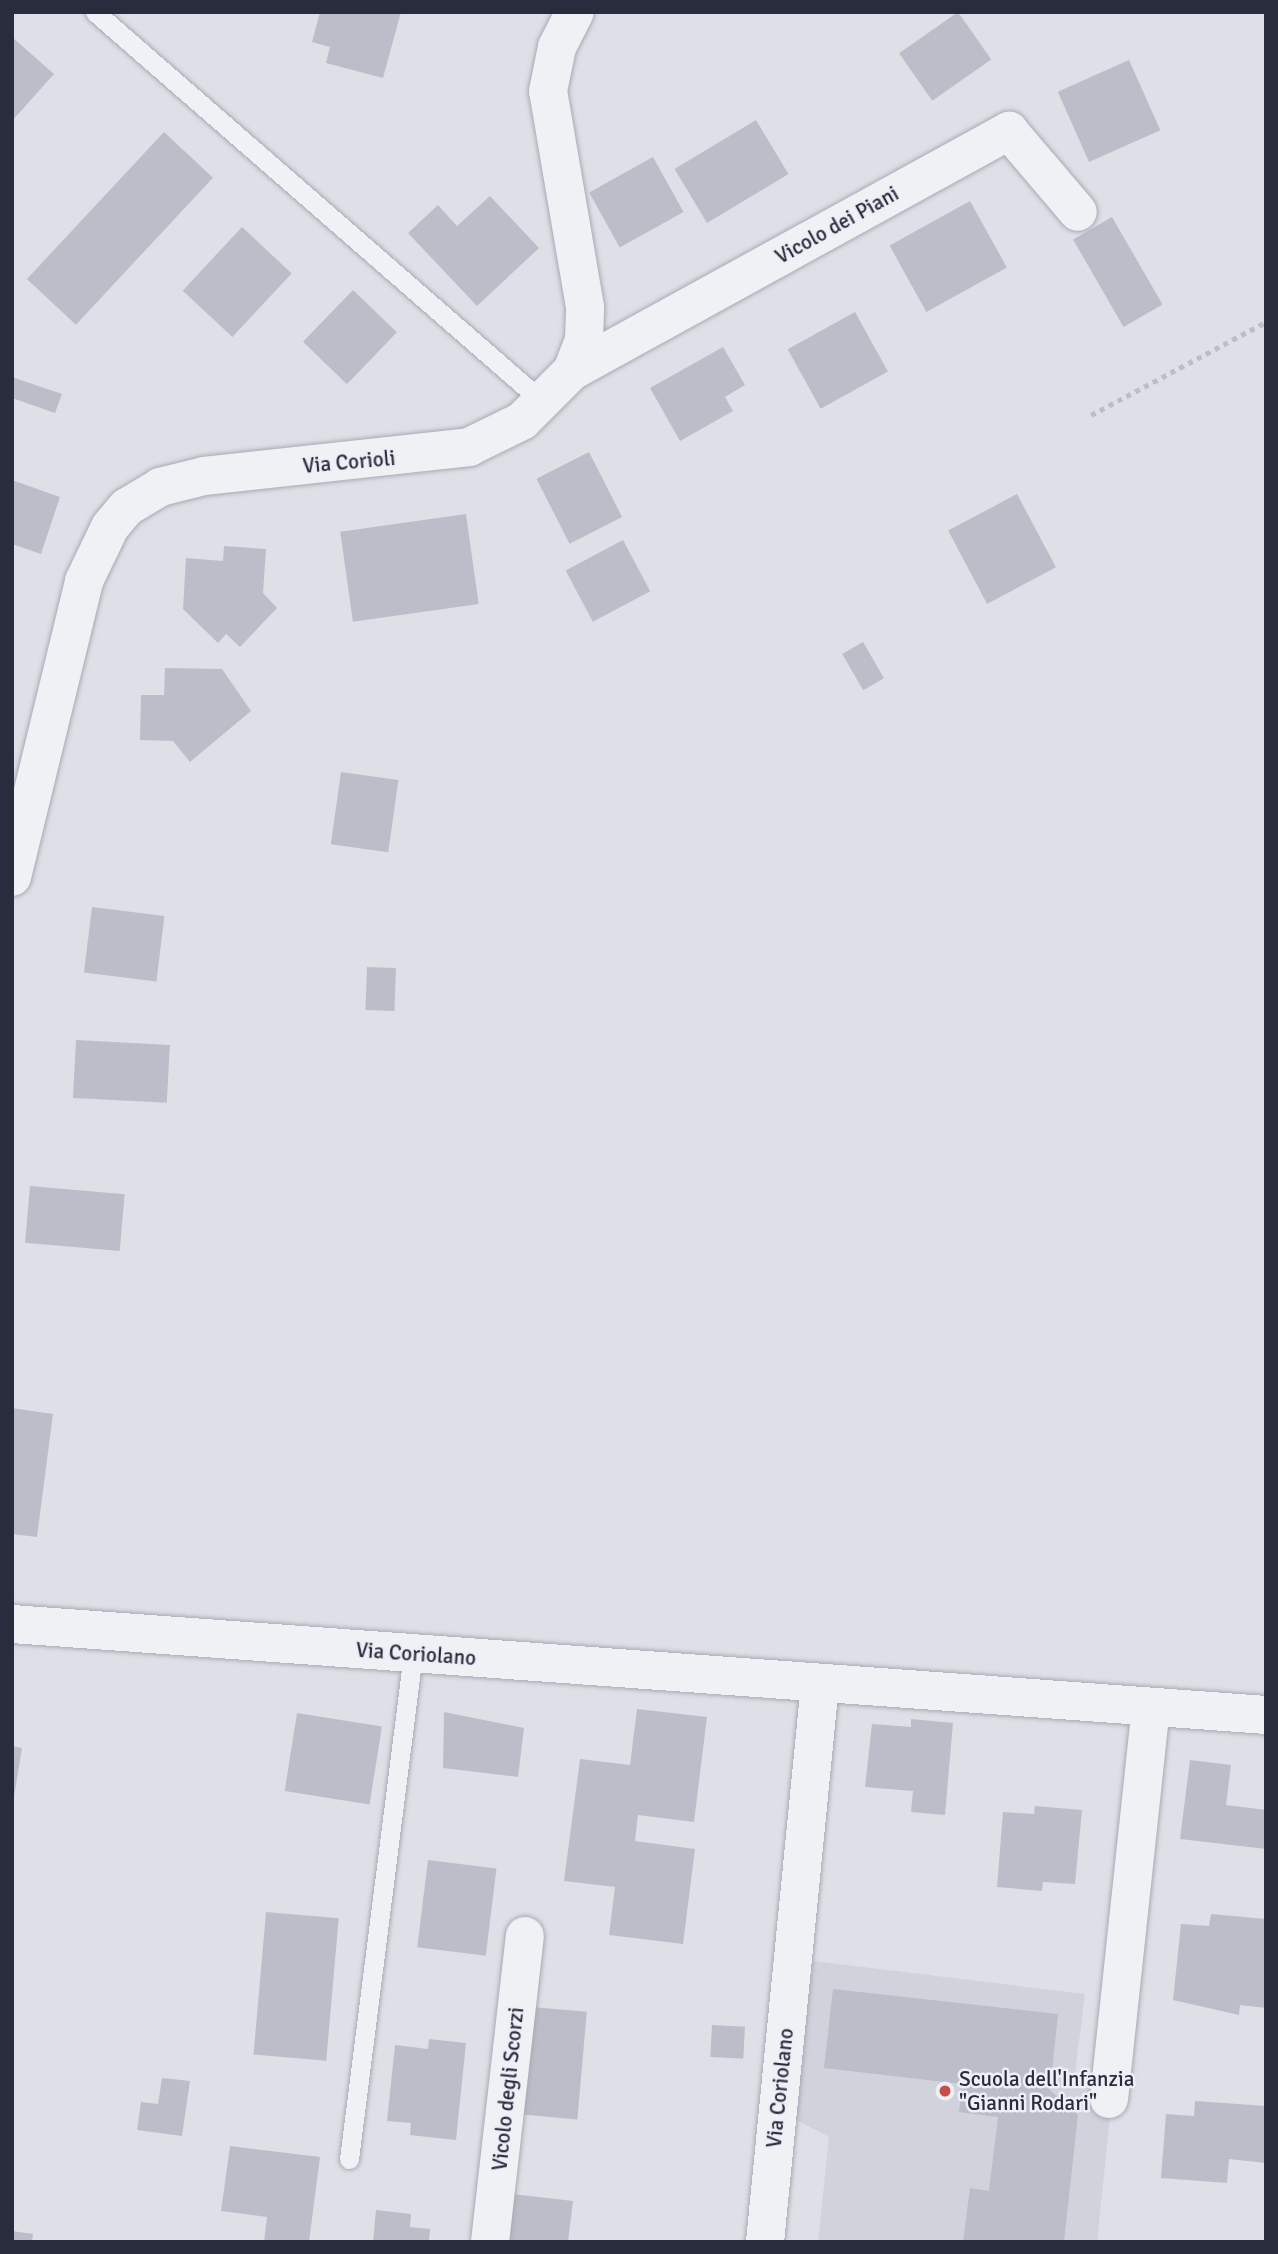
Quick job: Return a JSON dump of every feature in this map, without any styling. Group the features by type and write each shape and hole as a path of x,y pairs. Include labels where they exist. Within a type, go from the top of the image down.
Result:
{"street":[{"name":"Via Corioli","path":"13,869 84,581 110,527 127,507 160,487 204,476 468,447 505,432 544,402 572,371 584,340 585,307 548,91 557,47 575,12"},
{"name":"Vicolo dei Piani","path":"572,371 1009,131 1078,212"},
{"name":"Via Coriolano","path":"12,1624 1151,1709 1266,1715"},
{"name":"Via Coriolano","path":"765,2242 820,1684"},
{"path":"1109,2099 1151,1709"},
{"name":"Vicolo degli Scorzi","path":"490,2242 525,1936"}],"lane":[{"path":"95,12 544,402"},
{"path":"349,2159 413,1654"}],"path":[{"path":"1091,415 1266,322"}],"shaded area":[{"name":"Scuola dell'Infanzia \"Gianni Rodari\"","path":"813,1961 1085,1994 1075,2073 1111,2108 1097,2242 818,2242 829,2137 793,2118"}],"building":[{"path":"320,12 401,12 383,78 326,63 330,47 312,42"},
{"path":"958,12 991,60 932,101 899,53"},
{"path":"12,37 54,74 12,121"},
{"path":"1129,60 1160,130 1089,162 1058,92"},
{"path":"756,120 788,174 707,223 675,169"},
{"path":"164,132 213,178 76,325 27,279"},
{"path":"653,157 684,212 620,247 589,192"},
{"path":"490,196 539,248 477,306 408,233 438,205 457,226"},
{"path":"970,201 1007,267 926,312 890,246"},
{"path":"1112,217 1162,304 1124,327 1073,240"},
{"path":"242,227 292,273 232,337 183,291"},
{"path":"353,290 397,332 347,384 303,342"},
{"path":"855,312 888,371 821,409 788,349"},
{"path":"723,347 745,385 725,397 733,411 680,441 650,388"},
{"path":"12,377 62,394 55,413 12,398"},
{"path":"589,452 622,517 570,544 536,479"},
{"path":"12,480 60,497 41,554 12,544"},
{"path":"1017,494 1056,567 987,604 948,531"},
{"path":"466,514 479,604 353,622 340,532"},
{"path":"623,540 650,591 593,622 566,571"},
{"path":"224,546 266,549 263,593 277,608 240,647 226,634 218,643 183,609 186,558 223,561"},
{"path":"863,642 884,678 863,690 842,654"},
{"path":"165,668 222,669 251,711 190,762 173,741 140,740 141,695 164,695"},
{"path":"341,772 398,780 388,852 331,844"},
{"path":"92,907 164,916 156,981 84,973"},
{"path":"367,967 396,968 394,1011 365,1010"},
{"path":"76,1040 170,1045 167,1103 73,1098"},
{"path":"30,1186 125,1194 120,1251 25,1243"},
{"path":"12,1408 53,1414 37,1537 12,1534"},
{"path":"637,1709 707,1717 694,1822 638,1815 635,1841 695,1849 683,1944 609,1935 615,1887 564,1881 580,1759 630,1765"},
{"path":"444,1712 524,1728 518,1777 443,1768"},
{"path":"297,1713 382,1726 370,1804 285,1791"},
{"path":"911,1719 953,1723 945,1815 911,1812 913,1791 865,1787 872,1724 911,1727"},
{"path":"12,1746 22,1748 14,1797 12,1797"},
{"path":"1190,1760 1231,1765 1226,1805 1266,1810 1266,1849 1180,1839"},
{"path":"1035,1806 1082,1810 1075,1884 1043,1882 1042,1891 997,1887 1003,1812 1034,1814"},
{"path":"428,1860 496,1868 486,1956 417,1947"},
{"path":"266,1912 339,1918 326,2061 254,2054"},
{"path":"1211,1914 1266,1919 1266,2008 1240,2005 1239,2015 1173,2000 1181,1924 1209,1926"},
{"path":"833,1989 1058,2014 1050,2090 1078,2115 1064,2242 963,2242 970,2188 989,2191 998,2117 959,2112 962,2084 824,2068"},
{"path":"532,2007 587,2012 577,2119 523,2115"},
{"path":"712,2025 745,2027 743,2059 710,2057"},
{"path":"429,2039 466,2043 456,2140 410,2135 411,2123 387,2121 395,2045 428,2049"},
{"path":"162,2078 190,2081 182,2136 137,2130 141,2102 158,2104"},
{"path":"1195,2101 1266,2106 1266,2163 1229,2159 1227,2183 1161,2178 1166,2114 1194,2116"},
{"path":"230,2146 320,2157 309,2242 264,2242 267,2217 221,2211"},
{"path":"512,2194 573,2201 568,2242 506,2242"},
{"path":"376,2210 411,2214 410,2227 430,2229 429,2242 373,2242"},
{"path":"12,2231 33,2234 32,2242 12,2242"}],"place":[{"name":"Scuola dell'Infanzia \"Gianni Rodari\"","path":"945,2091"}]}
